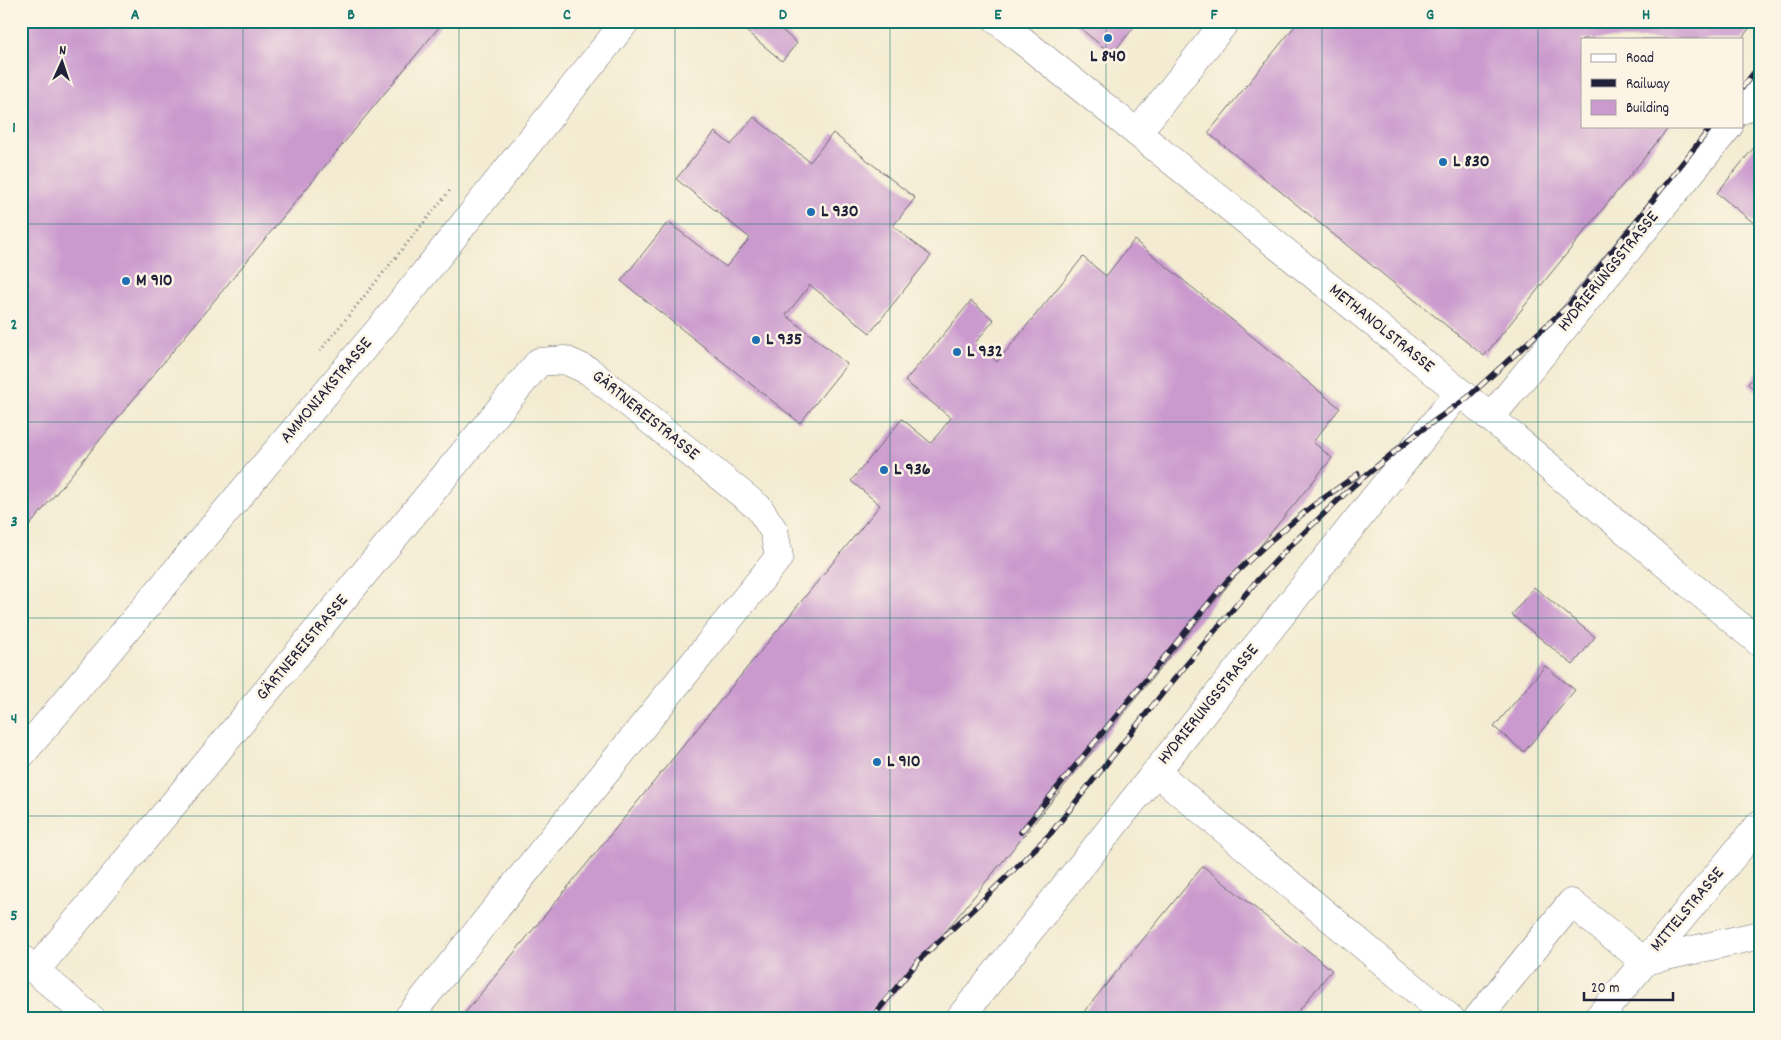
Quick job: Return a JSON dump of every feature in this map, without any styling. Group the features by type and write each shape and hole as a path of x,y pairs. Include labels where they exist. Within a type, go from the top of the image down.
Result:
{"street":[{"name":"AMMONIAKSTRASSE","path":"21,756 387,320 626,21"},
{"name":"METHANOLSTRASSE","path":"998,21 1459,392 1760,643"},
{"path":"1138,132 1226,21"},
{"path":"1744,108 1760,89"},
{"name":"HYDRIERUNGSSTRASSE","path":"1490,418 1727,128"},
{"name":"GÄRTNEREISTRASSE","path":"29,964 539,362 565,360 590,371 759,508 774,531 779,557 407,1019"},
{"name":"HYDRIERUNGSSTRASSE","path":"960,1019 1459,392"},
{"path":"1156,772 1451,1019"},
{"name":"MITTELSTRASSE","path":"1609,1012 1644,961 1760,824"},
{"path":"1477,1019 1572,903 1644,961 1760,935"},
{"path":"29,964 92,1019"}],"building":[{"name":"M 910","path":"24,21 444,21 21,536 21,25"},
{"path":"755,21 771,21 797,43 782,61 746,31"},
{"name":"L 840","path":"1071,21 1139,21 1112,54"},
{"name":"L 830","path":"1299,21 1755,21 1742,38 1581,38 1581,128 1668,128 1484,356 1208,133"},
{"path":"754,117 810,162 833,133 915,198 893,226 931,256 870,333 810,285 786,315 847,364 800,423 621,281 668,222 726,267 750,238 676,179 715,132 731,145"},
{"path":"1760,140 1760,228 1717,193"},
{"name":"L 910","path":"1134,240 1340,408 1313,442 1332,458 874,1019 460,1019 880,505 851,481 902,419 931,443 951,418 905,381 971,301 994,320 975,343 997,362 1083,257 1106,276"},
{"path":"1760,369 1760,394 1748,384"},
{"path":"1534,587 1595,637 1573,665 1512,615"},
{"path":"1545,666 1575,690 1524,752 1494,727"},
{"path":"1203,866 1332,970 1292,1019 1078,1019"}],"railway":[{"path":"21,26 25,21"},
{"path":"1744,85 1760,65"},
{"path":"871,1019 918,961 1051,833 1162,694 1254,584 1288,548 1354,485 1420,431 1467,398 1569,305 1710,128"},
{"path":"1021,832 1227,581 1270,541 1311,507 1358,474"}],"place":[{"name":"L 840","path":"1108,38"},
{"name":"L 830","path":"1443,162"},
{"name":"L 930","path":"811,212"},
{"name":"M 910","path":"126,281"},
{"name":"L 935","path":"756,340"},
{"name":"L 932","path":"957,352"},
{"name":"L 936","path":"884,470"},
{"name":"L 910","path":"877,762"}]}
